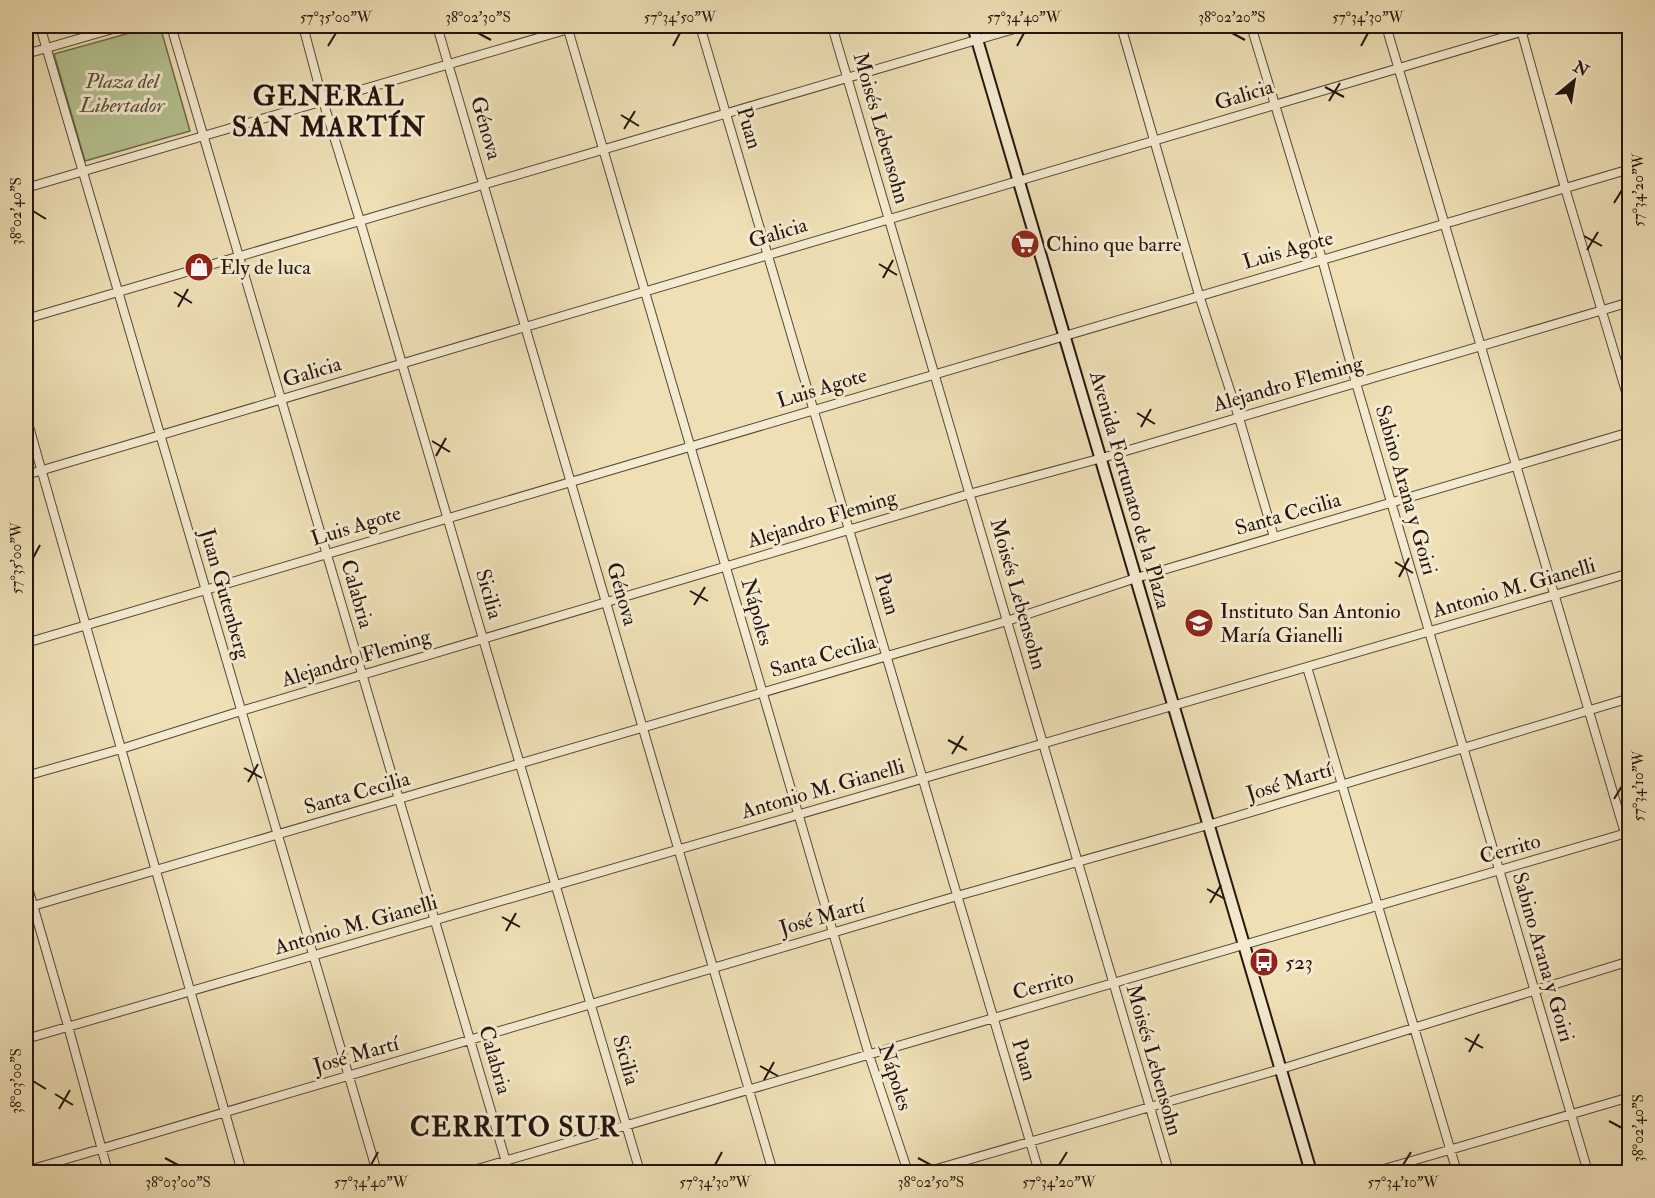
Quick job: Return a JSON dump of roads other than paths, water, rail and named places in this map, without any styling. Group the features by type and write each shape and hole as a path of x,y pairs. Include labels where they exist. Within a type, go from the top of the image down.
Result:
{"main road":[{"name":"Avenida Fortunato de la Plaza","path":"973,26 1311,1173"}],"street":[{"name":"Juan Gutenberg","path":"40,26 377,1173"},
{"path":"26,54 123,26"},
{"name":"Calabria","path":"171,26 510,1173"},
{"name":"Sicilia","path":"303,26 323,101 640,1173"},
{"name":"Génova","path":"437,26 773,1173"},
{"path":"26,188 567,27 579,26"},
{"name":"Puan","path":"700,26 1039,1173"},
{"name":"Moisés Lebensohn","path":"832,26 1169,1173"},
{"path":"26,320 1024,26"},
{"path":"1121,26 1199,295 1274,537"},
{"name":"Sabino Arana y Goiri","path":"1251,26 1322,259 1356,383 1588,1173"},
{"path":"1386,26 1588,710 1627,833 1629,850"},
{"name":"Galicia","path":"26,475 1274,105 1521,29 1541,26"},
{"name":"Nápoles","path":"567,27 869,1055 908,1173"},
{"path":"1521,29 1629,405"},
{"name":"Luis Agote","path":"26,643 1629,169"},
{"name":"Alejandro Fleming","path":"26,776 969,494 1102,458 1629,302"},
{"path":"26,416 242,1173"},
{"name":"Santa Cecilia","path":"29,907 1007,621 1136,578 1629,432"},
{"name":"Antonio M. Gianelli","path":"26,1039 1629,573"},
{"path":"1307,667 1457,1173"},
{"name":"José Martí","path":"26,1171 833,932 1208,825 1629,698"},
{"name":"Cerrito","path":"467,1173 1627,833"},
{"path":"26,881 29,907 68,1026 108,1173"},
{"path":"926,1173 1281,1069 1629,961"},
{"path":"1374,1173 1629,1097"}],"place":[{"name":"Chino que barre","path":"1025,244"},
{"name":"Ely de luca","path":"199,267"},
{"name":"Instituto San Antonio María Gianelli","path":"1199,623"},
{"name":"523","path":"1264,962"}],"district":[{"name":"GENERAL SAN MARTÍN","path":"329,112"},
{"name":"CERRITO SUR","path":"515,1127"}],"park label":[{"name":"Plaza del Libertador","path":"122,93"}]}
